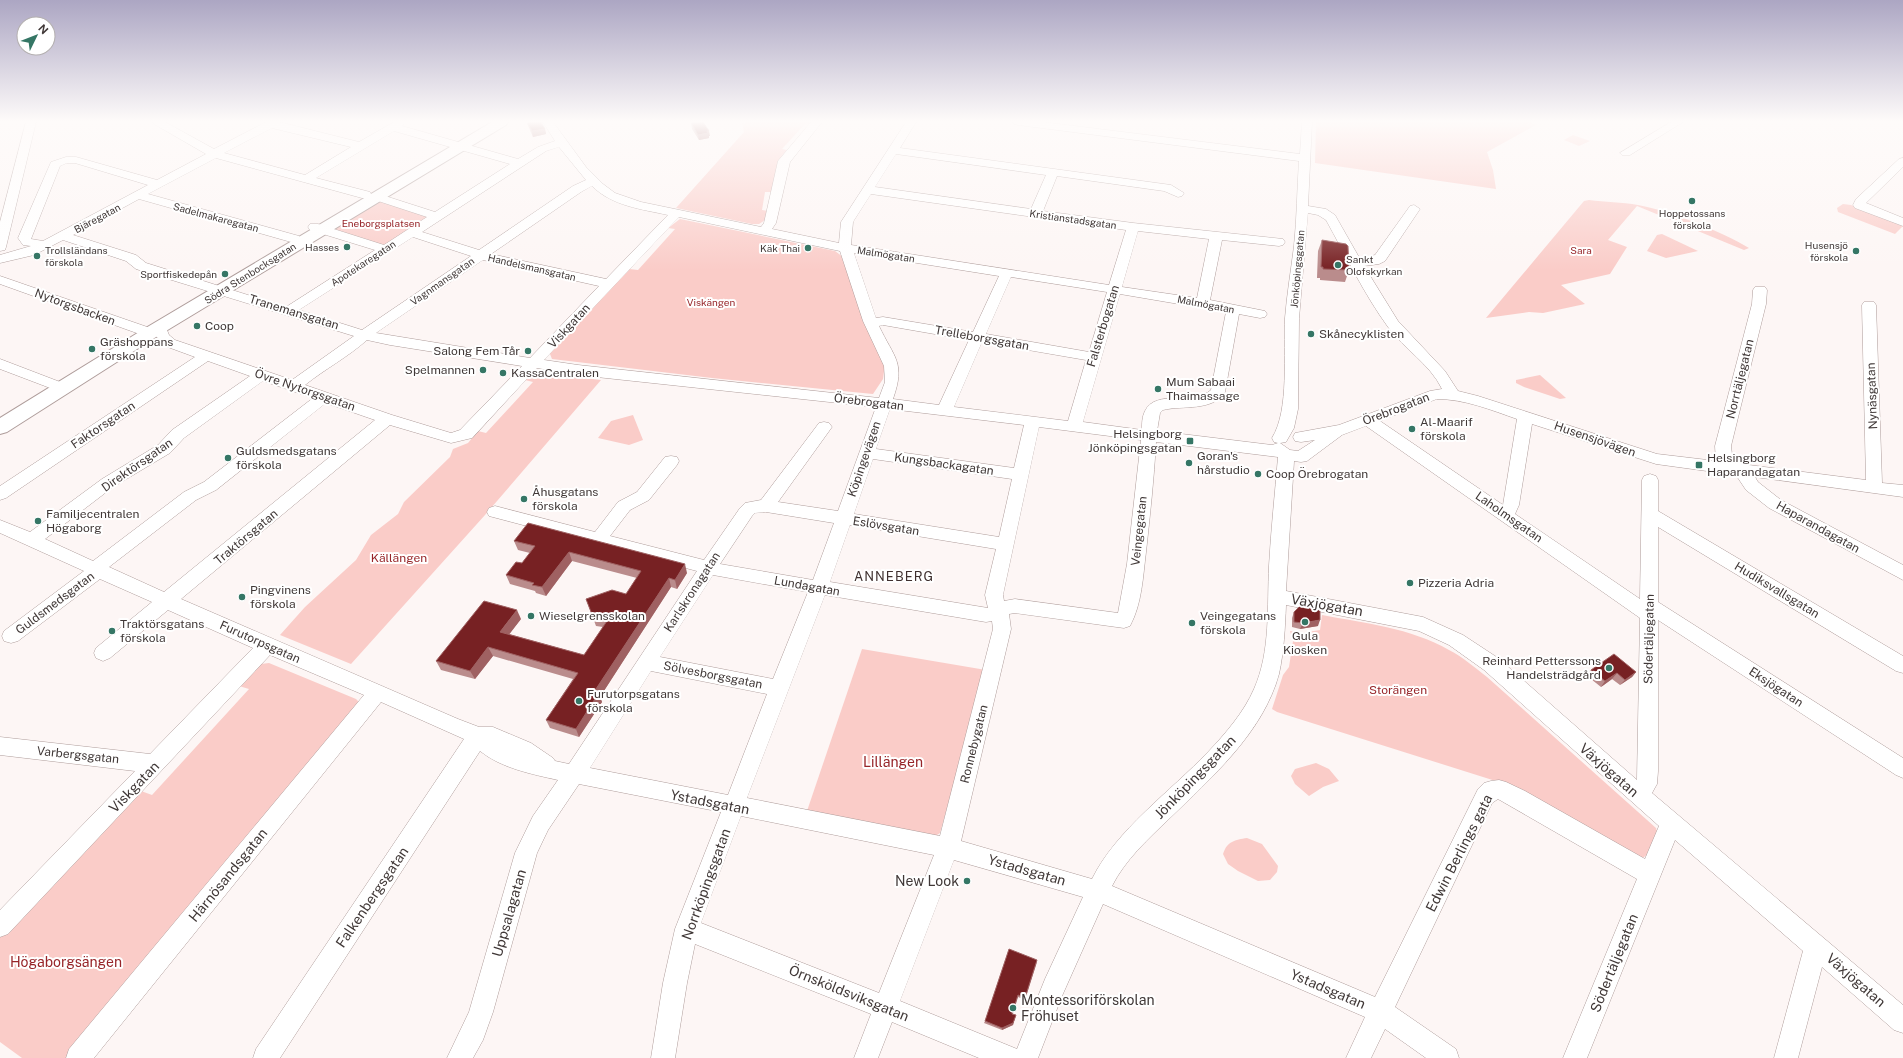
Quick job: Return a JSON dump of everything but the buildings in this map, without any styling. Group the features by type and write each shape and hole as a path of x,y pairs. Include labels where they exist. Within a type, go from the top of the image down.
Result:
{"main road":[{"name":"Södra Stenbocksgatan","path":"0,419 151,331 413,171"},
{"name":"Södra Stenbocksgatan","path":"219,289 295,239 318,228"},
{"name":"Södra Stenbocksgatan","path":"0,428 59,386"}],"street":[{"path":"0,247 19,171"},
{"path":"44,245 27,242 24,238 50,171"},
{"path":"115,171 159,184"},
{"name":"Bjäregatan","path":"0,259 29,252 44,245 182,171"},
{"path":"278,171 371,196 436,216"},
{"path":"306,179 318,171"},
{"name":"Apotekaregatan","path":"289,311 506,171"},
{"name":"Malmögatan","path":"586,171 608,193 617,198 639,205 845,248 1203,303 1260,314"},
{"path":"764,231 770,222 782,171"},
{"name":"Köpingevägen","path":"734,806 819,588 892,382 893,372 889,357 871,323 845,248 847,222 879,171"},
{"path":"1049,171 1167,188 1178,193"},
{"name":"Jönköpingsgatan","path":"1026,1058 1046,1002 1104,877 1123,852 1224,749 1238,732 1258,702 1266,684 1275,639 1286,428 1289,417 1292,388 1292,312 1295,275 1300,246 1304,171"},
{"path":"1891,171 1877,184 1859,205 1903,222"},
{"path":"1036,214 1054,172"},
{"name":"Vagnmansgatan","path":"294,386 321,365 349,348 364,335 576,189 594,181"},
{"name":"Kristianstadsgatan","path":"868,190 1133,227 1216,237 1223,236 1279,242"},
{"name":"Sadelmakaregatan","path":"137,196 295,239"},
{"path":"1302,208 1318,210 1329,216 1394,325 1438,370 1447,381 1452,394"},
{"path":"1357,263 1379,259 1414,209"},
{"name":"Viskgatan","path":"459,438 466,434 676,212"},
{"name":"Falsterbogatan","path":"1074,426 1133,227"},
{"path":"318,228 384,249"},
{"name":"Handelsmansgatan","path":"410,232 501,261 609,284"},
{"name":"Tranemansgatan","path":"62,236 131,258 141,266 364,335 390,341 532,364"},
{"path":"1203,303 1216,237"},
{"path":"944,411 1007,272"},
{"name":"Nytorgsbacken","path":"0,280 151,331"},
{"name":"Norrtäljegatan","path":"1733,469 1724,446 1742,365 1759,304 1760,290"},
{"name":"Nynäsgatan","path":"1869,305 1874,487"},
{"name":"Veingegatan","path":"1122,622 1128,618 1136,571 1152,415 1155,409 1164,405 1210,399 1217,393 1233,310"},
{"name":"Trelleborgsgatan","path":"871,323 883,321 1094,357"},
{"name":"Övre Nytorgsgatan","path":"151,331 163,337 170,343 387,419 451,438 459,438"},
{"name":"Faktorsgatan","path":"0,494 206,356"},
{"path":"0,364 59,386"},
{"name":"Örebrogatan","path":"532,364 884,403 1149,436 1206,442 1286,447 1342,430 1431,396 1452,394"},
{"name":"Direktörsgatan","path":"31,540 134,466 154,456 174,440 178,434 261,375"},
{"name":"Husensjövägen","path":"1452,394 1525,416 1656,459 1903,491"},
{"name":"Guldsmedsgatan","path":"11,636 190,496 210,486 324,397"},
{"path":"1506,515 1511,505 1525,416"},
{"name":"Traktörsgatan","path":"103,653 169,601 387,419"},
{"name":"Laholmsgatan","path":"1368,420 1506,515 1649,610"},
{"name":"Ronnebygatan","path":"866,1058 887,1008 948,848 1002,629 1003,620 995,603 994,595 1033,421"},
{"path":"766,506 824,427"},
{"name":"Örebrogatan","path":"1306,453 1342,430"},
{"path":"1308,443 1306,453 1286,447 1308,443"},
{"name":"Kungsbackagatan","path":"867,453 1022,475"},
{"path":"600,538 624,506 643,496 671,461"},
{"name":"Haparandagatan","path":"1733,469 1775,504 1903,573"},
{"name":"Södertäljegatan","path":"1637,794 1647,784 1648,771 1651,515 1650,480"},
{"name":"Eslövsgatan","path":"766,506 1005,544"},
{"name":"Karlskronagatan","path":"574,775 709,566 746,512 751,507 766,506"},
{"name":"Lundagatan","path":"495,512 709,566 726,572 986,615 991,615 999,609 1015,606 1122,622"},
{"name":"Hudiksvallsgatan","path":"1651,515 1903,666"},
{"name":"Furutorpsgatan","path":"0,526 267,646 378,692 478,736 486,744 514,758 535,766 552,768 574,775"},
{"name":"Växjögatan","path":"1277,596 1404,619 1423,624 1456,640 1491,664 1637,794 1903,1021"},
{"name":"Eksjögatan","path":"1649,610 1903,769"},
{"name":"Viskgatan","path":"0,926 267,646"},
{"name":"Sölvesborgsgatan","path":"647,662 779,688"},
{"name":"Härnösandsgatan","path":"78,1058 378,692"},
{"name":"Falkenbergsgatan","path":"265,1058 478,736"},
{"name":"Varbergsgatan","path":"3,749 156,764"},
{"name":"Ystadsgatan","path":"574,775 948,848 1098,891 1380,1011 1447,1058"},
{"name":"Uppsalagatan","path":"459,1058 474,1031 481,1012 526,853 535,831 574,775"},
{"name":"Edwin Berlings gata","path":"1358,1058 1486,796 1491,790 1499,789 1518,798 1650,874"},
{"name":"Norrköpingsgatan","path":"663,1058 675,983 687,929 734,806"},
{"name":"Södertäljegatan","path":"1575,1058 1671,823"},
{"name":"Örnsköldsviksgatan","path":"687,929 1009,1058"},
{"path":"1786,1058 1816,947"}],"green space":[{"path":"709,171 777,171 772,192 765,192 762,210 768,211 765,220 759,224 752,224 676,208"},
{"path":"1373,171 1493,171 1496,189"},
{"name":"Sara","path":"1589,200 1632,204 1664,212 1725,235 1749,248 1744,250 1637,206 1608,240 1627,247 1610,274 1561,285 1585,304 1543,313 1529,312 1486,318 1584,201"},
{"name":"Eneborgsplatsen","path":"379,201 430,217 384,246 332,229"},
{"path":"1843,204 1851,205 1903,226 1895,234 1838,212 1837,208"},
{"name":"Viskängen","path":"680,219 835,251 843,257 885,364 883,379 873,394 712,378 552,359 550,352 629,269 638,270 675,229 668,228"},
{"path":"1662,234 1698,251 1666,258 1647,251 1657,235"},
{"name":"Källängen","path":"539,373 601,380 485,515 351,664 280,635 305,607 356,560 371,535 398,514 404,502 450,457 453,449 468,443 478,431 486,433 533,382 525,380"},
{"path":"1540,375 1566,398 1560,399 1516,383 1516,380"},
{"path":"633,415 643,440 629,445 598,438 611,421"},
{"name":"Storängen","path":"1322,615 1387,627 1419,636 1449,650 1468,662 1487,677 1656,828 1657,831 1647,855 1641,859 1502,783 1277,712 1272,709 1283,675 1289,667 1293,641 1290,631 1301,633 1320,630"},
{"name":"Lillängen","path":"862,649 986,670 940,833 934,837 807,811"},
{"name":"Högaborgsängen","path":"269,663 356,699 359,702 72,1058 22,1058 0,1042 0,936 141,791 152,795 249,689 239,686 261,664"},
{"path":"1316,763 1329,769 1339,781 1323,787 1309,796 1295,784 1291,776 1295,769"},
{"path":"1247,838 1262,844 1278,866 1277,872 1270,880 1258,881 1228,864 1223,854 1227,846 1232,842"}],"place":[{"name":"Hoppetossans förskola","path":"1692,201"},
{"name":"Hasses","path":"347,247"},
{"name":"Käk Thai","path":"808,248"},
{"name":"Husensjö förskola","path":"1856,251"},
{"name":"Trollsländans förskola","path":"37,256"},
{"name":"Sankt Olofskyrkan","path":"1338,265"},
{"name":"Sportfiskedepån","path":"225,274"},
{"name":"Coop","path":"197,326"},
{"name":"Skånecyklisten","path":"1311,334"},
{"name":"Gräshoppans förskola","path":"92,349"},
{"name":"Salong Fem Tår","path":"528,351"},
{"name":"Spelmannen","path":"483,370"},
{"name":"KassaCentralen","path":"503,373"},
{"name":"Mum Sabaai Thaimassage","path":"1158,389"},
{"name":"Al-Maarif förskola","path":"1412,429"},
{"name":"Helsingborg Jönköpingsgatan","path":"1190,441"},
{"name":"Guldsmedsgatans förskola","path":"228,458"},
{"name":"Goran's hårstudio","path":"1189,463"},
{"name":"Helsingborg Haparandagatan","path":"1699,465"},
{"name":"Coop Örebrogatan","path":"1258,474"},
{"name":"Åhusgatans förskola","path":"524,499"},
{"name":"Familjecentralen Högaborg","path":"38,521"},
{"name":"Pizzeria Adria","path":"1410,583"},
{"name":"Pingvinens förskola","path":"242,597"},
{"name":"Wieselgrensskolan","path":"531,616"},
{"name":"Gula Kiosken","path":"1305,622"},
{"name":"Veingegatans förskola","path":"1192,623"},
{"name":"Traktörsgatans förskola","path":"112,631"},
{"name":"Reinhard Petterssons Handelsträdgård","path":"1609,668"},
{"name":"Furutorpsgatans förskola","path":"579,701"},
{"name":"New Look","path":"967,881"},
{"name":"Montessoriförskolan Fröhuset","path":"1013,1008"}],"district":[{"name":"ANNEBERG","path":"894,576"}]}
